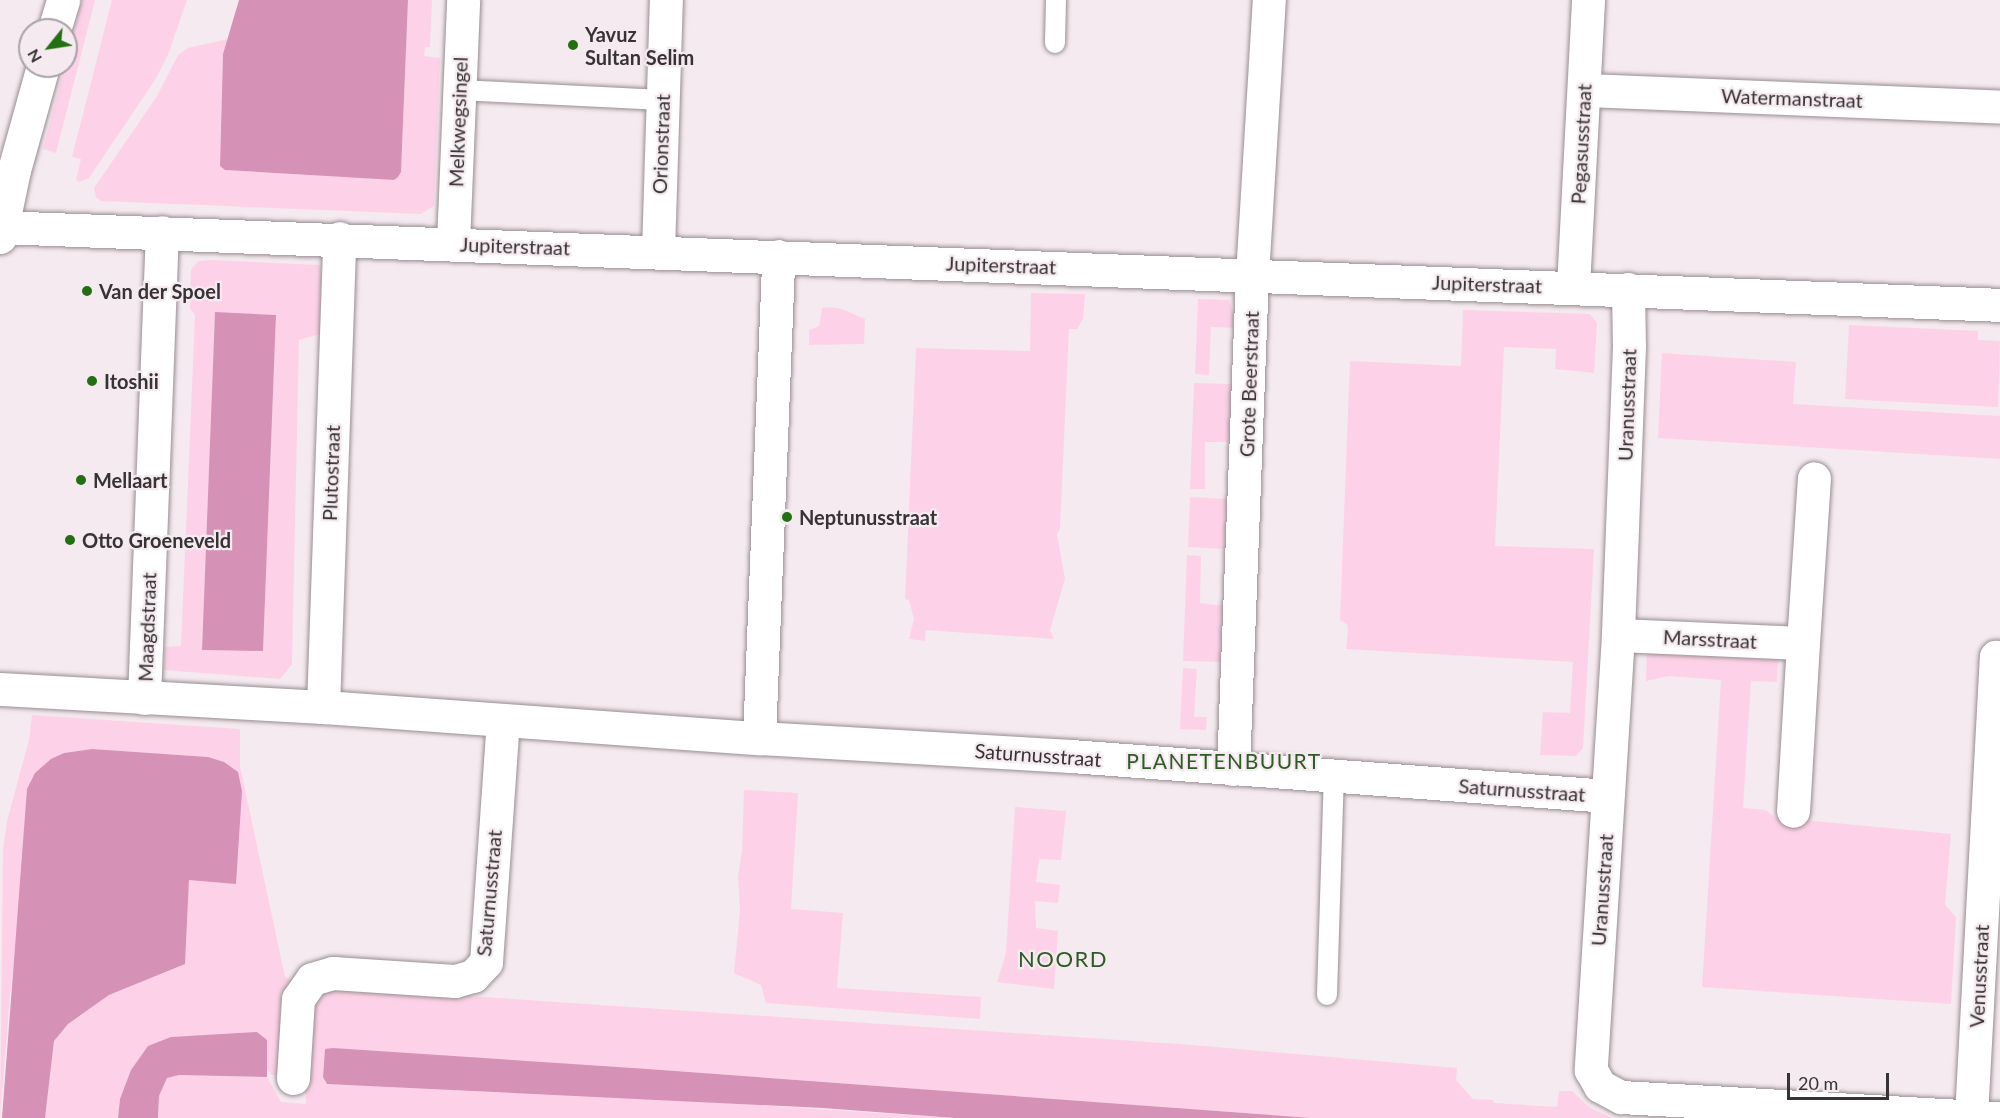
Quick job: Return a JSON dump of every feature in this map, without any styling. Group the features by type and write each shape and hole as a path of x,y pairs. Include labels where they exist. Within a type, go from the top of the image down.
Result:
{"street":[{"path":"58,18 63,0"},
{"name":"Melkwegsingel","path":"453,243 463,0"},
{"name":"Orionstraat","path":"658,251 666,0"},
{"name":"Grote Beerstraat","path":"1233,769 1252,275 1269,0"},
{"name":"Pegasusstraat","path":"1574,287 1588,0"},
{"path":"1,230 14,170 40,78"},
{"name":"Watermanstraat","path":"1584,90 2000,107"},
{"name":"Jupiterstraat","path":"1,230 162,232 339,238 2000,305"},
{"name":"Maagdstraat","path":"144,698 162,232"},
{"name":"Plutostraat","path":"323,707 339,238"},
{"path":"759,738 778,256"},
{"name":"Uranusstraat","path":"1628,290 1629,346 1618,635 1591,1070 1600,1086 1621,1097 1985,1117"},
{"path":"1793,812 1814,478"},
{"name":"Marsstraat","path":"1618,635 1803,643"},
{"name":"Venusstraat","path":"1985,1117 1998,657"},
{"name":"Saturnusstraat","path":"0,689 323,707 759,738 1071,756 1608,796"},
{"name":"Saturnusstraat","path":"293,1078 298,999 312,979 333,974 455,981 473,976 486,962 503,721"}],"lane":[{"path":"1055,42 1056,0"},
{"path":"459,90 663,100"},
{"path":"1327,995 1334,777"}],"shaded area":[{"path":"82,0 95,0 78,67 78,18"},
{"path":"112,0 187,0 168,55 155,80 89,178 80,182 76,180 81,159 72,157"},
{"path":"239,0 408,0 401,172 398,177 394,180 225,170 220,166 223,54"},
{"path":"408,0 432,0 430,47 425,47 424,56 440,58 434,206 421,214 101,201 96,197 94,188 157,96 178,55 188,48 228,39 223,54 220,166 225,170 394,180 401,172"},
{"path":"62,78 75,78 56,153 43,149"},
{"path":"198,261 319,265 322,277 320,334 299,340 292,664 280,679 164,670 165,647 181,646 195,315 190,308 191,270","holes":["215,313 276,315 263,651 202,650"]},
{"path":"1031,293 1085,294 1083,319 1077,329 1069,329 1060,529 1057,534 1065,579 1050,630 1054,639 926,630 925,641 909,639 914,619 909,600 905,599 916,348 1030,351"},
{"path":"1198,299 1229,300 1235,316 1235,328 1211,327 1209,375 1195,374"},
{"path":"822,308 842,309 865,319 864,344 809,345 809,330 819,326"},
{"path":"1463,310 1590,314 1597,323 1594,373 1555,369 1556,349 1504,347 1495,546 1594,549 1583,748 1576,756 1540,755 1543,712 1570,713 1573,662 1346,649 1347,624 1340,620 1350,361 1461,366"},
{"path":"215,312 276,315 263,651 202,650"},
{"path":"1849,325 1978,331 1978,340 2000,341 1998,407 1845,399"},
{"path":"1662,353 1796,362 1793,404 2000,416 2000,459 1658,438"},
{"path":"1194,383 1233,384 1231,442 1205,442 1205,489 1190,489"},
{"path":"1190,497 1228,499 1226,549 1188,547"},
{"path":"1187,555 1201,556 1200,603 1223,606 1221,662 1183,661"},
{"path":"1647,652 1778,659 1777,682 1751,681 1743,808 1766,810 1774,817 1951,834 1945,905 1956,917 1951,1004 1702,987 1721,680 1669,676 1646,681"},
{"path":"1183,668 1197,669 1194,717 1207,717 1206,730 1180,729"},
{"path":"32,715 240,729 240,766 285,977 292,981 283,1075 271,1075 267,1068 267,1040 257,1032 120,1099 118,1118 45,1118 54,1041 68,1024 109,995 185,964 189,880 208,757 92,749 64,753 35,773 10,996 0,1118 3,850 7,821 29,740"},
{"path":"92,749 208,757 224,762 238,772 242,791 236,884 189,880 185,964 109,995 68,1024 54,1041 45,1118 2,1118 27,789 35,773 51,759 64,753"},
{"path":"744,790 798,793 791,909 843,913 837,988 981,997 980,1019 766,1003 761,985 734,973 740,911 738,877 742,851"},
{"path":"1015,807 1066,811 1061,860 1039,859 1036,882 1060,885 1058,903 1035,901 1036,928 1058,931 1054,989 997,982 1006,953"},
{"path":"336,987 1193,1045 1457,1068 1456,1080 1473,1099 1493,1100 1494,1103 1557,1107 1559,1091 1572,1091 1589,1107 1612,1118 1311,1118 648,1069 324,1063 323,1077 955,1118 158,1118 159,1096 167,1078 179,1075 267,1077 281,1102 306,1104 304,1060 309,1011 323,992"},
{"path":"257,1032 267,1040 267,1077 179,1075 167,1078 159,1096 158,1118 118,1118 120,1099 131,1070 148,1046 171,1037"},
{"path":"325,1049 1311,1118 955,1118 823,1108 327,1084 323,1077"}],"place":[{"name":"Yavuz Sultan Selim","path":"573,45"},
{"name":"Van der Spoel","path":"87,291"},
{"name":"Itoshii","path":"92,381"},
{"name":"Mellaart","path":"81,480"},
{"name":"Neptunusstraat","path":"787,517"},
{"name":"Otto Groeneveld","path":"70,540"}],"district":[{"name":"PLANETENBUURT","path":"1224,761"},
{"name":"NOORD","path":"1063,959"}]}
